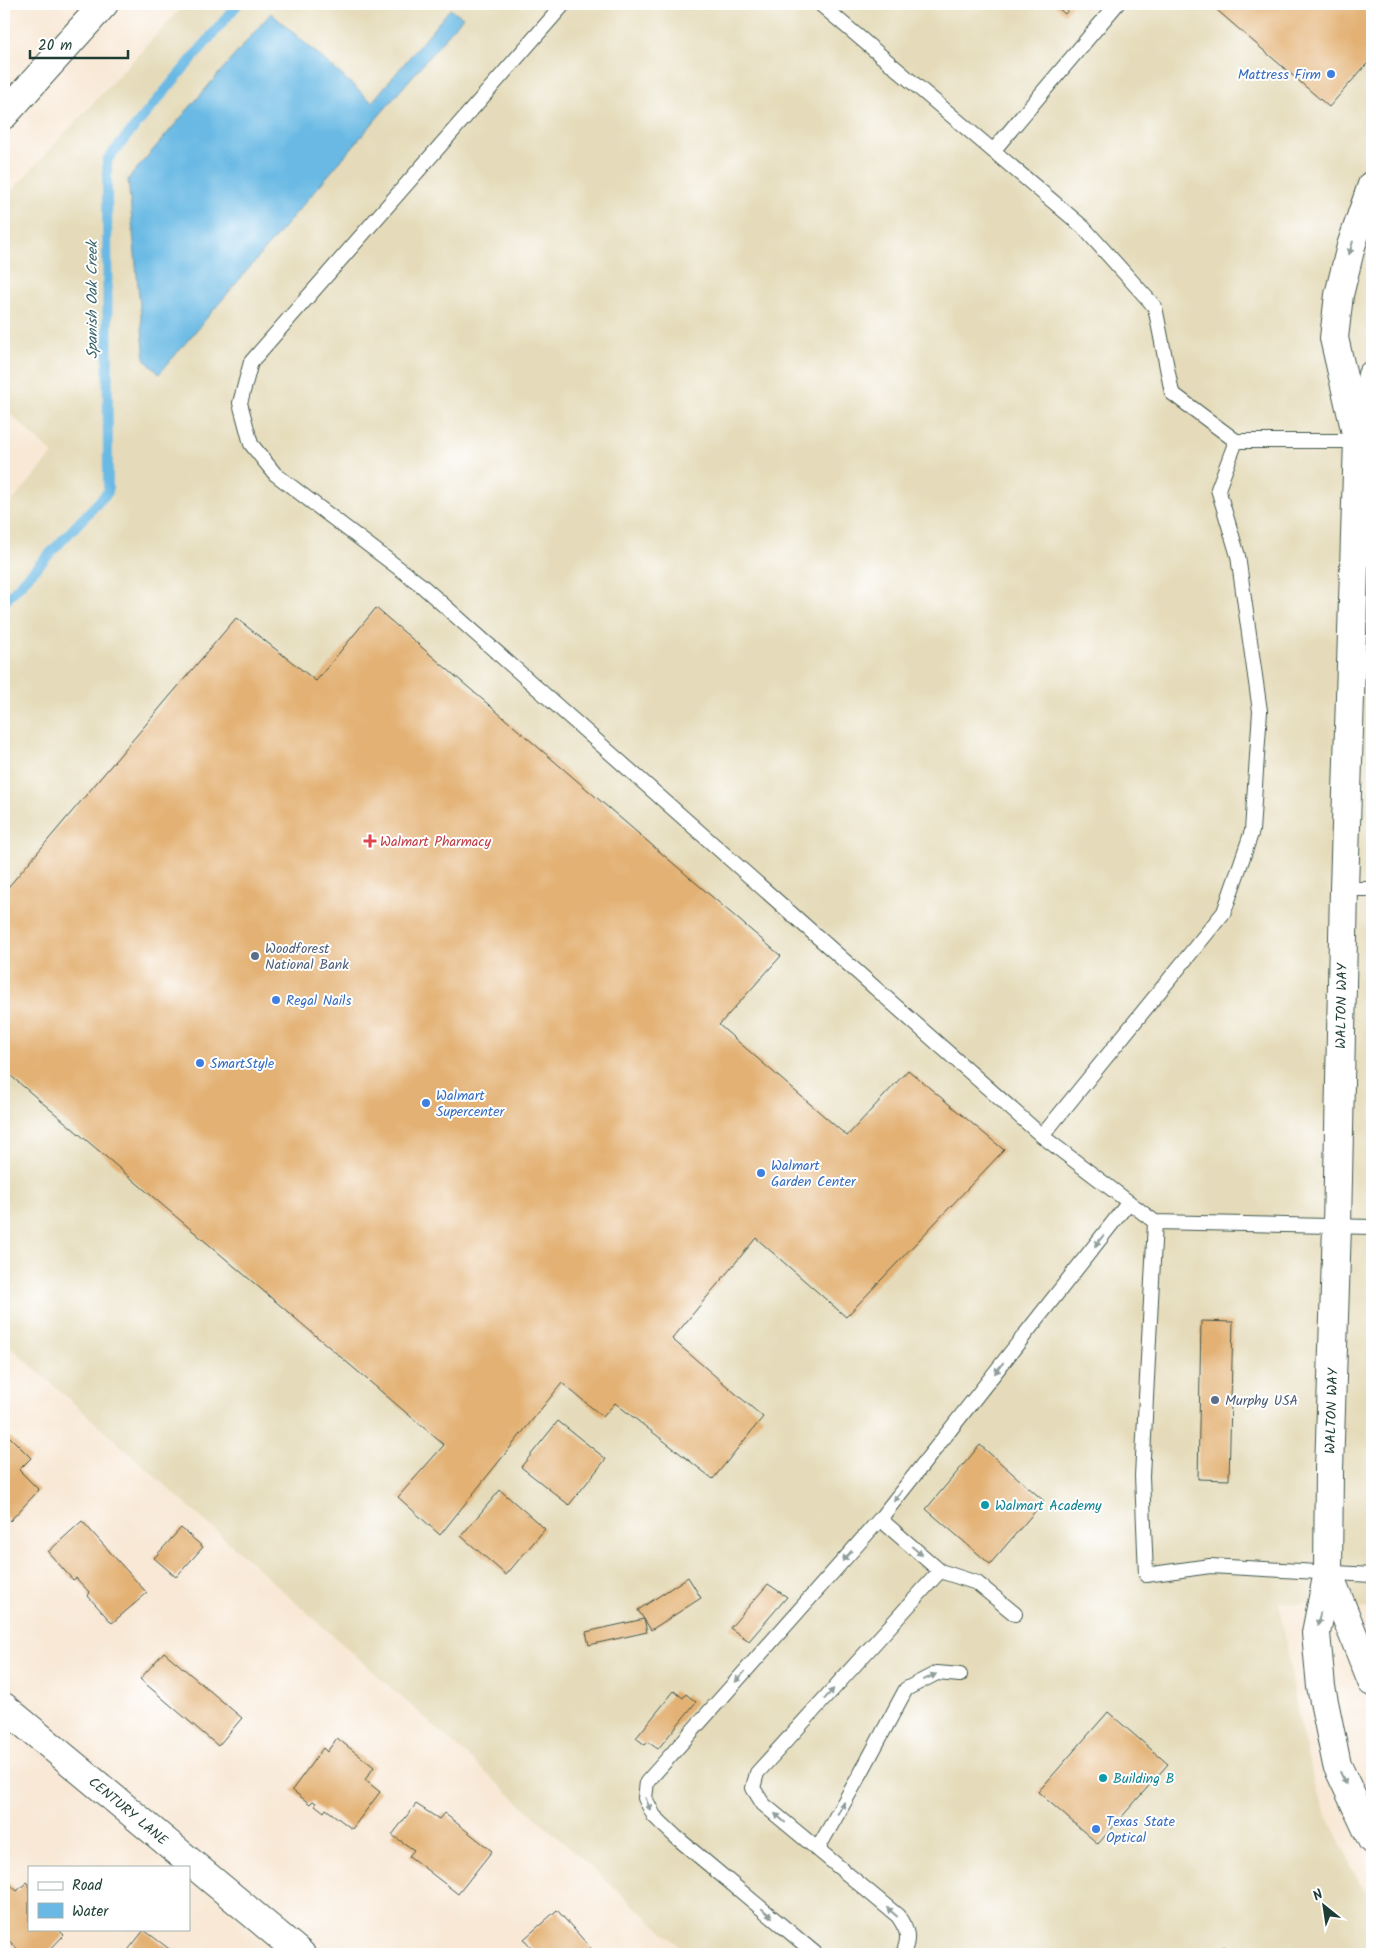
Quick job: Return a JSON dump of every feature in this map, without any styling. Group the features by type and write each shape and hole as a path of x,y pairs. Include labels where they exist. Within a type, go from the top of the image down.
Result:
{"street":[{"path":"4,116 104,4"},
{"name":"WALTON WAY","path":"1365,440 1334,338 1339,295 1351,246 1372,185"},
{"name":"WALTON WAY","path":"1372,375 1365,440 1344,888 1328,1572 1316,1633 1321,1687 1337,1765 1372,1840"},
{"name":"WALTON WAY","path":"1328,1572 1372,1682"},
{"name":"CENTURY LANE","path":"4,1707 301,1954"}],"lane":[{"path":"564,4 251,362 240,403 251,444 275,474 421,585 1042,1136 1155,1222 1372,1226"},
{"path":"820,4 1083,227 1156,307 1172,393 1236,441 1365,440"},
{"path":"993,151 1118,4"},
{"path":"1042,1136 1224,912 1252,831 1260,711 1238,556 1218,489 1236,441"},
{"path":"1344,888 1372,889"},
{"path":"816,1954 676,1837 654,1816 645,1798 647,1782 880,1519 1130,1202"},
{"path":"1155,1222 1142,1476 1146,1575 1210,1566 1372,1575"},
{"path":"880,1519 940,1571 977,1583 1015,1614"},
{"path":"903,1954 908,1942 905,1928 898,1916 816,1850 763,1804 754,1788 757,1773 940,1571"},
{"path":"816,1850 862,1771 906,1689 938,1673 960,1675"}],"shaded area":[{"path":"185,4 1372,4 1372,1609 1279,1602 1300,1725 1316,1792 1360,1884 1372,1899 1372,1954 688,1954 4,1341 4,511 53,454 4,408 4,199"}],"water":[{"path":"450,9 463,17 159,374 145,360 128,179 271,13 372,102"}],"building":[{"path":"1053,4 1073,4 1065,14"},
{"path":"1210,4 1372,4 1372,58 1329,107"},
{"name":"Walmart Supercenter","path":"376,608 781,956 719,1025 847,1136 908,1070 1004,1150 846,1317 756,1238 672,1339 763,1417 713,1479 615,1403 603,1417 562,1383 440,1535 398,1497 444,1445 4,1070 4,892 236,618 316,681"},
{"name":"Murphy USA","path":"1201,1321 1233,1322 1229,1480 1198,1479"},
{"path":"558,1421 606,1459 569,1505 521,1467"},
{"path":"10,1437 31,1458 19,1470 39,1490 10,1521 4,1515 4,1443"},
{"name":"Walmart Academy","path":"980,1445 1044,1501 990,1564 926,1509"},
{"path":"500,1490 545,1529 506,1575 461,1536"},
{"path":"82,1521 147,1593 112,1623 87,1595 90,1593 76,1578 73,1580 48,1552"},
{"path":"181,1528 203,1547 176,1577 154,1558"},
{"path":"688,1577 701,1598 651,1630 638,1610"},
{"path":"768,1584 787,1597 749,1641 730,1628"},
{"path":"644,1619 647,1632 589,1645 586,1632"},
{"path":"164,1652 242,1718 218,1746 140,1679"},
{"path":"674,1691 683,1698 686,1694 696,1702 658,1749 648,1742 645,1745 636,1738"},
{"name":"Building B","path":"1108,1712 1168,1764 1098,1844 1038,1792"},
{"path":"337,1738 374,1767 365,1780 380,1792 352,1829 326,1809 324,1812 315,1805 316,1803 313,1801 310,1804 292,1790 323,1748 327,1752"},
{"path":"416,1804 439,1819 444,1813 492,1851 458,1894 409,1856 414,1850 392,1835"},
{"path":"4,1879 17,1891 28,1883 28,1930 59,1930 64,1935 46,1954 23,1954 4,1936"},
{"path":"557,1910 596,1954 537,1954 524,1939"},
{"path":"144,1930 176,1954 125,1954"},
{"path":"1224,1946 1233,1954 1216,1954"}],"waterway":[{"name":"Spanish Oak Creek","path":"4,602 108,492 107,160 238,4"}],"place":[{"name":"Mattress Firm","path":"1331,74"},
{"name":"Walmart Pharmacy","path":"370,841"},
{"name":"Woodforest National Bank","path":"255,956"},
{"name":"Regal Nails","path":"276,1000"},
{"name":"SmartStyle","path":"200,1063"},
{"name":"Walmart Supercenter","path":"426,1103"},
{"name":"Walmart Garden Center","path":"761,1173"},
{"name":"Murphy USA","path":"1215,1400"},
{"name":"Walmart Academy","path":"985,1505"},
{"name":"Building B","path":"1103,1778"},
{"name":"Texas State Optical","path":"1096,1829"}]}
